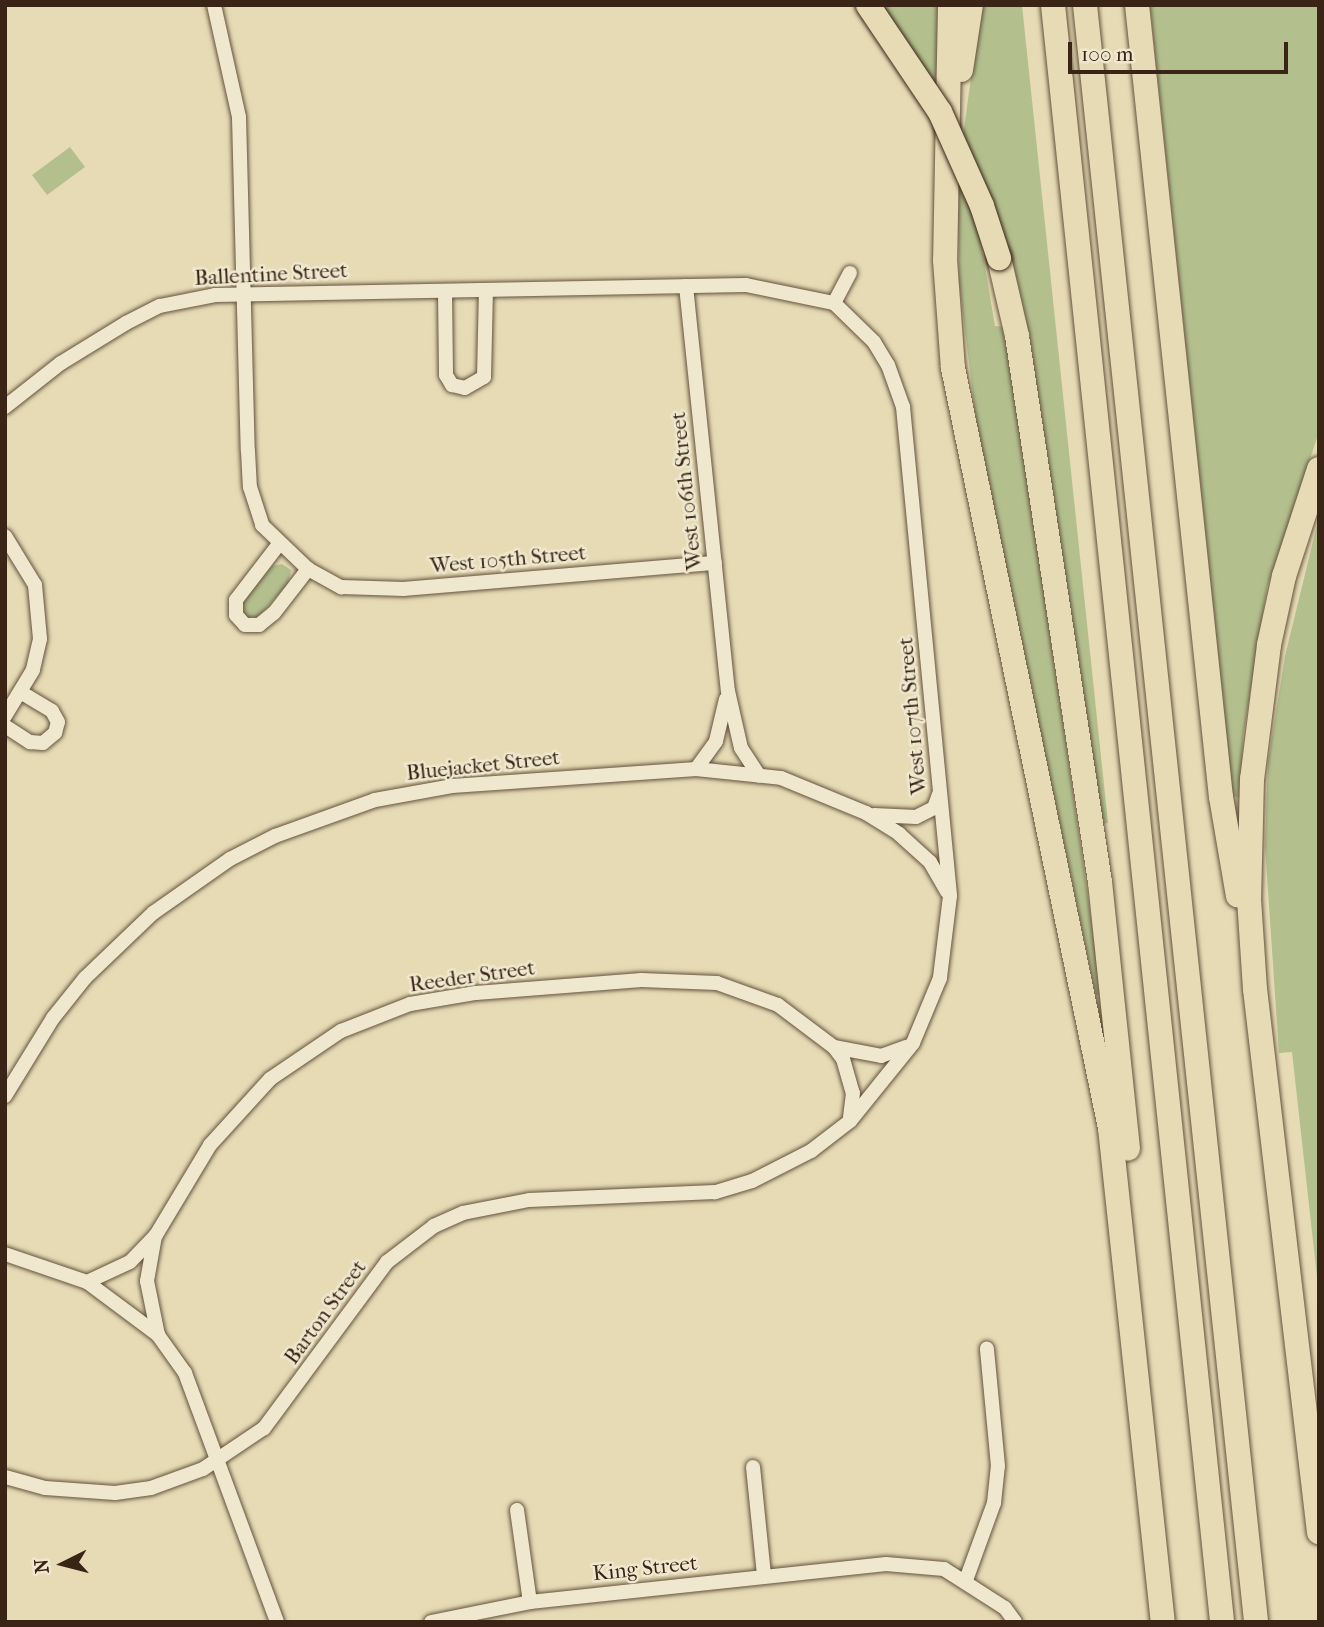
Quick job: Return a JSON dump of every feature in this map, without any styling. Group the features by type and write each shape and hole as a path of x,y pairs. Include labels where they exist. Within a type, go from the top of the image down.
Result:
{"highway":[{"path":"868,5 940,112 982,206 999,258 1020,350 1100,882 1138,1250 1131,1303"},
{"path":"950,5 947,319 960,414 1096,1052 1131,1303 1163,1622"},
{"path":"947,152 971,5"},
{"path":"1053,5 1222,1622"},
{"path":"1085,5 1256,1622"},
{"path":"1137,5 1221,797 1255,989 1319,1532"},
{"path":"1255,989 1250,826 1258,711 1284,576 1319,469"}],"street":[{"name":"West 105th Street","path":"214,5 239,117 250,487 262,525 279,544 308,569 341,587 404,589 715,563"},
{"path":"834,303 850,274"},
{"name":"Ballentine Street","path":"5,407 61,363 160,306 244,292 486,291 746,285 834,303"},
{"name":"West 106th Street","path":"686,286 728,691 741,748 759,776"},
{"path":"445,291 446,375 452,385 465,388 484,377 486,291"},
{"name":"West 107th Street","path":"834,303 874,342 888,365 903,407 950,896 940,978 913,1043 850,1121"},
{"path":"5,536 35,586 40,616 33,670 22,693 5,716"},
{"path":"279,544 236,600 236,615 245,625 259,625 274,613 308,569"},
{"name":"West 106th Street","path":"696,769 716,741 728,691"},
{"path":"5,726 30,742 43,743 55,733 58,722 52,710 22,693"},
{"name":"Bluejacket Street","path":"5,1096 53,1018 121,940 191,884 275,836 336,812 420,790 696,769 759,776 801,785 866,813 893,819 916,817 934,808 940,791"},
{"name":"Bluejacket Street","path":"866,813 930,862 950,896"},
{"name":"Reeder Street","path":"87,1282 130,1262 156,1235 210,1145 271,1079 341,1031 410,1004 476,993 681,979 750,992 778,1005 834,1047 843,1059 853,1093 850,1121"},
{"name":"Reeder Street","path":"834,1047 881,1056 913,1043"},
{"name":"Barton Street","path":"5,1477 45,1488 115,1493 182,1479 219,1460 264,1428 378,1272 434,1226 495,1203 715,1192 786,1166 850,1121"},
{"name":"Reeder Street","path":"156,1235 147,1281 158,1335"},
{"path":"5,1255 87,1282 158,1335 185,1373 277,1622"},
{"path":"987,1349 998,1466 995,1503 965,1580 1005,1608 1015,1622"},
{"path":"753,1467 764,1576"},
{"path":"517,1510 530,1602"},
{"name":"King Street","path":"432,1622 530,1602 886,1564 925,1565 965,1580"}],"green space":[{"path":"880,5 940,5 936,85 893,23"},
{"path":"981,5 1022,5 1108,823 1100,824 1020,304 963,136"},
{"path":"1150,5 1319,5 1319,432 1267,588 1243,737 1241,798 1233,796"},
{"path":"70,147 85,167 47,195 32,175"},
{"path":"958,175 977,220 995,326 1006,327 1102,995 1096,995 979,444 959,282"},
{"path":"1319,517 1319,1295 1292,1052 1279,1053 1265,846 1268,762 1285,656"},
{"path":"282,564 291,570 288,584 258,617 246,617 241,604 272,566"}]}
